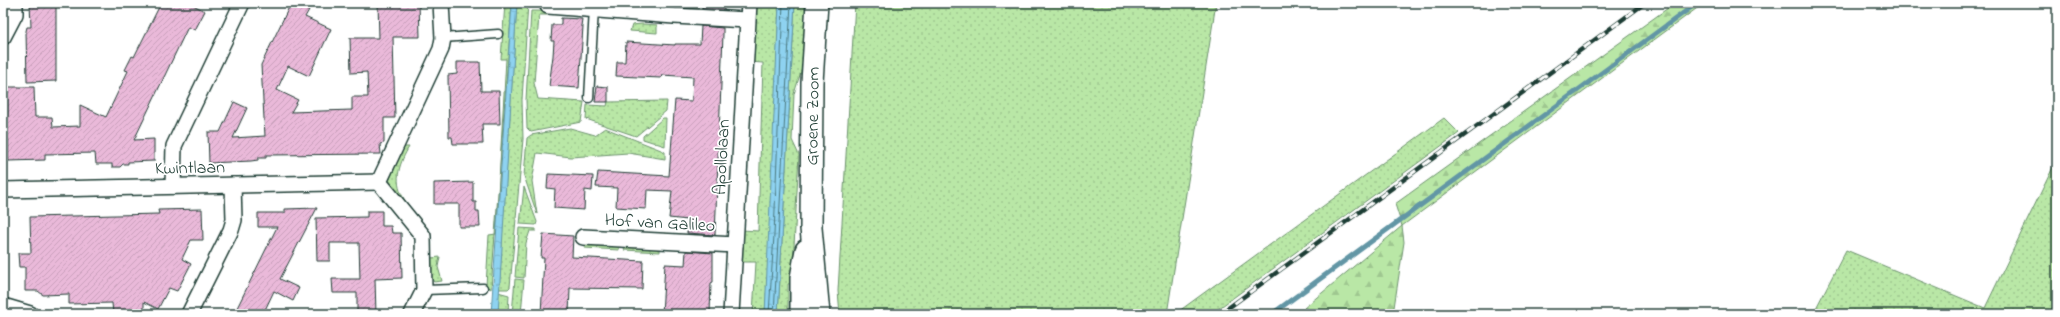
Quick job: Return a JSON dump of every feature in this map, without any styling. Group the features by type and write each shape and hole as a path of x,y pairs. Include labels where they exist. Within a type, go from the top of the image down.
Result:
{"main road":[{"name":"Groene Zoom","path":"816,3 812,82 811,228 819,314"},
{"name":"Groene Zoom","path":"801,314 801,278 811,228"}],"street":[{"path":"173,186 174,146 242,3"},
{"path":"412,314 424,290 423,236 379,182 442,49 443,38 441,3"},
{"name":"Apollolaan","path":"731,314 748,3"},
{"path":"548,6 747,20"},
{"path":"3,37 15,9"},
{"name":"Kwintlaan","path":"3,190 379,182"},
{"path":"189,314 231,230 234,220 233,185"},
{"name":"Hof van Galileo","path":"583,237 735,245"},
{"path":"3,306 30,314"}],"lane":[{"path":"589,98 594,10"},
{"path":"443,38 498,34"},
{"path":"424,290 484,288"}],"green space":[{"path":"505,3 512,3 499,175 506,59 501,59"},
{"path":"517,3 528,3 522,100 523,139 510,287 508,289 499,289"},
{"path":"750,3 766,5 767,3 779,3 770,234 765,314 753,314 756,262 739,262 742,230 758,231 763,63 749,62 749,64 746,62"},
{"path":"795,3 807,3 803,65 794,94 792,140 799,155 792,283 788,284 788,314 778,314"},
{"path":"855,3 1216,3 1167,314 840,314 838,291"},
{"path":"1675,3 1704,3 1402,226 1395,204"},
{"path":"531,11 548,11 548,15 539,15 534,83 538,99 584,102 581,122 531,132 527,128 526,100"},
{"path":"632,25 657,25 657,33 630,31"},
{"path":"667,101 666,111 636,136 586,119 587,105 607,106 608,102"},
{"path":"663,118 666,118 665,146 643,139 643,136"},
{"path":"1444,118 1459,133 1211,314 1175,314"},
{"path":"570,128 595,135 605,128 665,152 665,159 628,153 571,157 537,153 532,181 537,214 524,176 527,138 531,135"},
{"path":"403,147 409,147 399,171 398,184 410,210 390,185 389,181"},
{"path":"2057,159 2057,314 1813,314 1846,250 1985,308"},
{"path":"499,175 496,234 495,234"},
{"path":"524,187 537,222 536,225 520,224"},
{"path":"1402,226 1404,242 1393,314 1323,314 1304,308"},
{"path":"519,228 536,229 536,231 530,231 526,243 524,278 515,277"},
{"path":"495,234 491,289 486,286 489,235"},
{"path":"585,242 619,245 619,250 584,248"},
{"path":"625,245 660,247 660,252 624,250"},
{"path":"440,257 438,267 442,281 434,282 431,278 431,258"},
{"path":"515,279 524,280 521,314 512,314"},
{"path":"498,292 509,295 508,314 498,314"}],"water":[{"path":"512,3 517,3 498,314 491,314"},
{"path":"779,3 795,3 778,314 765,314"}],"building":[{"path":"30,3 56,3 56,81 27,82 26,31 27,27 31,27"},
{"path":"161,3 189,3 205,11 195,30 188,27 134,140 154,139 154,161 128,162 128,164 123,164 120,167 112,167 112,164 96,164 95,153 45,154 45,160 8,161 8,139 3,139 3,87 34,87 35,117 52,117 53,127 80,126 80,105 106,117 128,71 125,70 132,56 134,57"},
{"path":"291,3 309,10 305,17 331,29 309,76 288,66 277,90 298,100 291,112 352,110 352,97 368,97 367,72 351,73 350,38 379,38 378,3 419,3 420,37 393,37 395,118 384,118 384,143 380,144 381,154 266,155 266,158 258,158 258,160 251,161 209,163 208,132 220,132 234,102 247,108 233,138 265,136 261,65"},
{"path":"702,3 724,3 724,10 702,9"},
{"path":"561,18 582,19 581,26 583,26 579,88 549,86 554,41 551,41 552,25 561,25"},
{"path":"701,26 723,28 715,235 687,233 688,220 669,218 672,191 647,190 646,209 616,207 617,188 596,187 598,172 669,176 675,100 692,101 693,77 662,75 661,78 616,76 617,62 625,62 626,42 675,45 700,44"},
{"path":"457,62 480,62 481,91 499,91 500,124 482,124 483,144 453,144 452,137 449,137 448,75 457,74"},
{"path":"597,86 608,87 608,102 595,102"},
{"path":"548,174 593,176 592,191 585,190 584,210 554,208 555,189 547,188"},
{"path":"473,182 473,202 476,202 476,211 479,211 480,227 459,227 459,204 434,204 434,183"},
{"path":"317,208 280,279 299,288 293,301 274,291 263,314 234,314 277,227 258,227 258,213 285,213 285,209"},
{"path":"202,209 203,240 191,240 182,259 191,264 177,291 169,288 158,309 144,302 144,314 113,314 112,303 69,304 69,294 43,295 38,291 25,291 25,267 19,267 18,253 31,253 30,217 159,214 158,210"},
{"path":"367,211 382,211 382,226 391,226 392,233 401,233 402,278 375,279 376,314 357,314 357,293 333,293 332,279 360,279 359,243 330,243 330,261 317,261 316,218 367,217"},
{"path":"543,234 573,236 572,257 643,261 642,289 570,288 569,314 541,314 544,258 541,258"},
{"path":"686,251 713,253 713,282 711,283 710,314 662,314 665,264 685,265"}],"waterway":[{"path":"1272,314 1697,3"}],"railway":[{"path":"1220,314 1645,3"}]}
